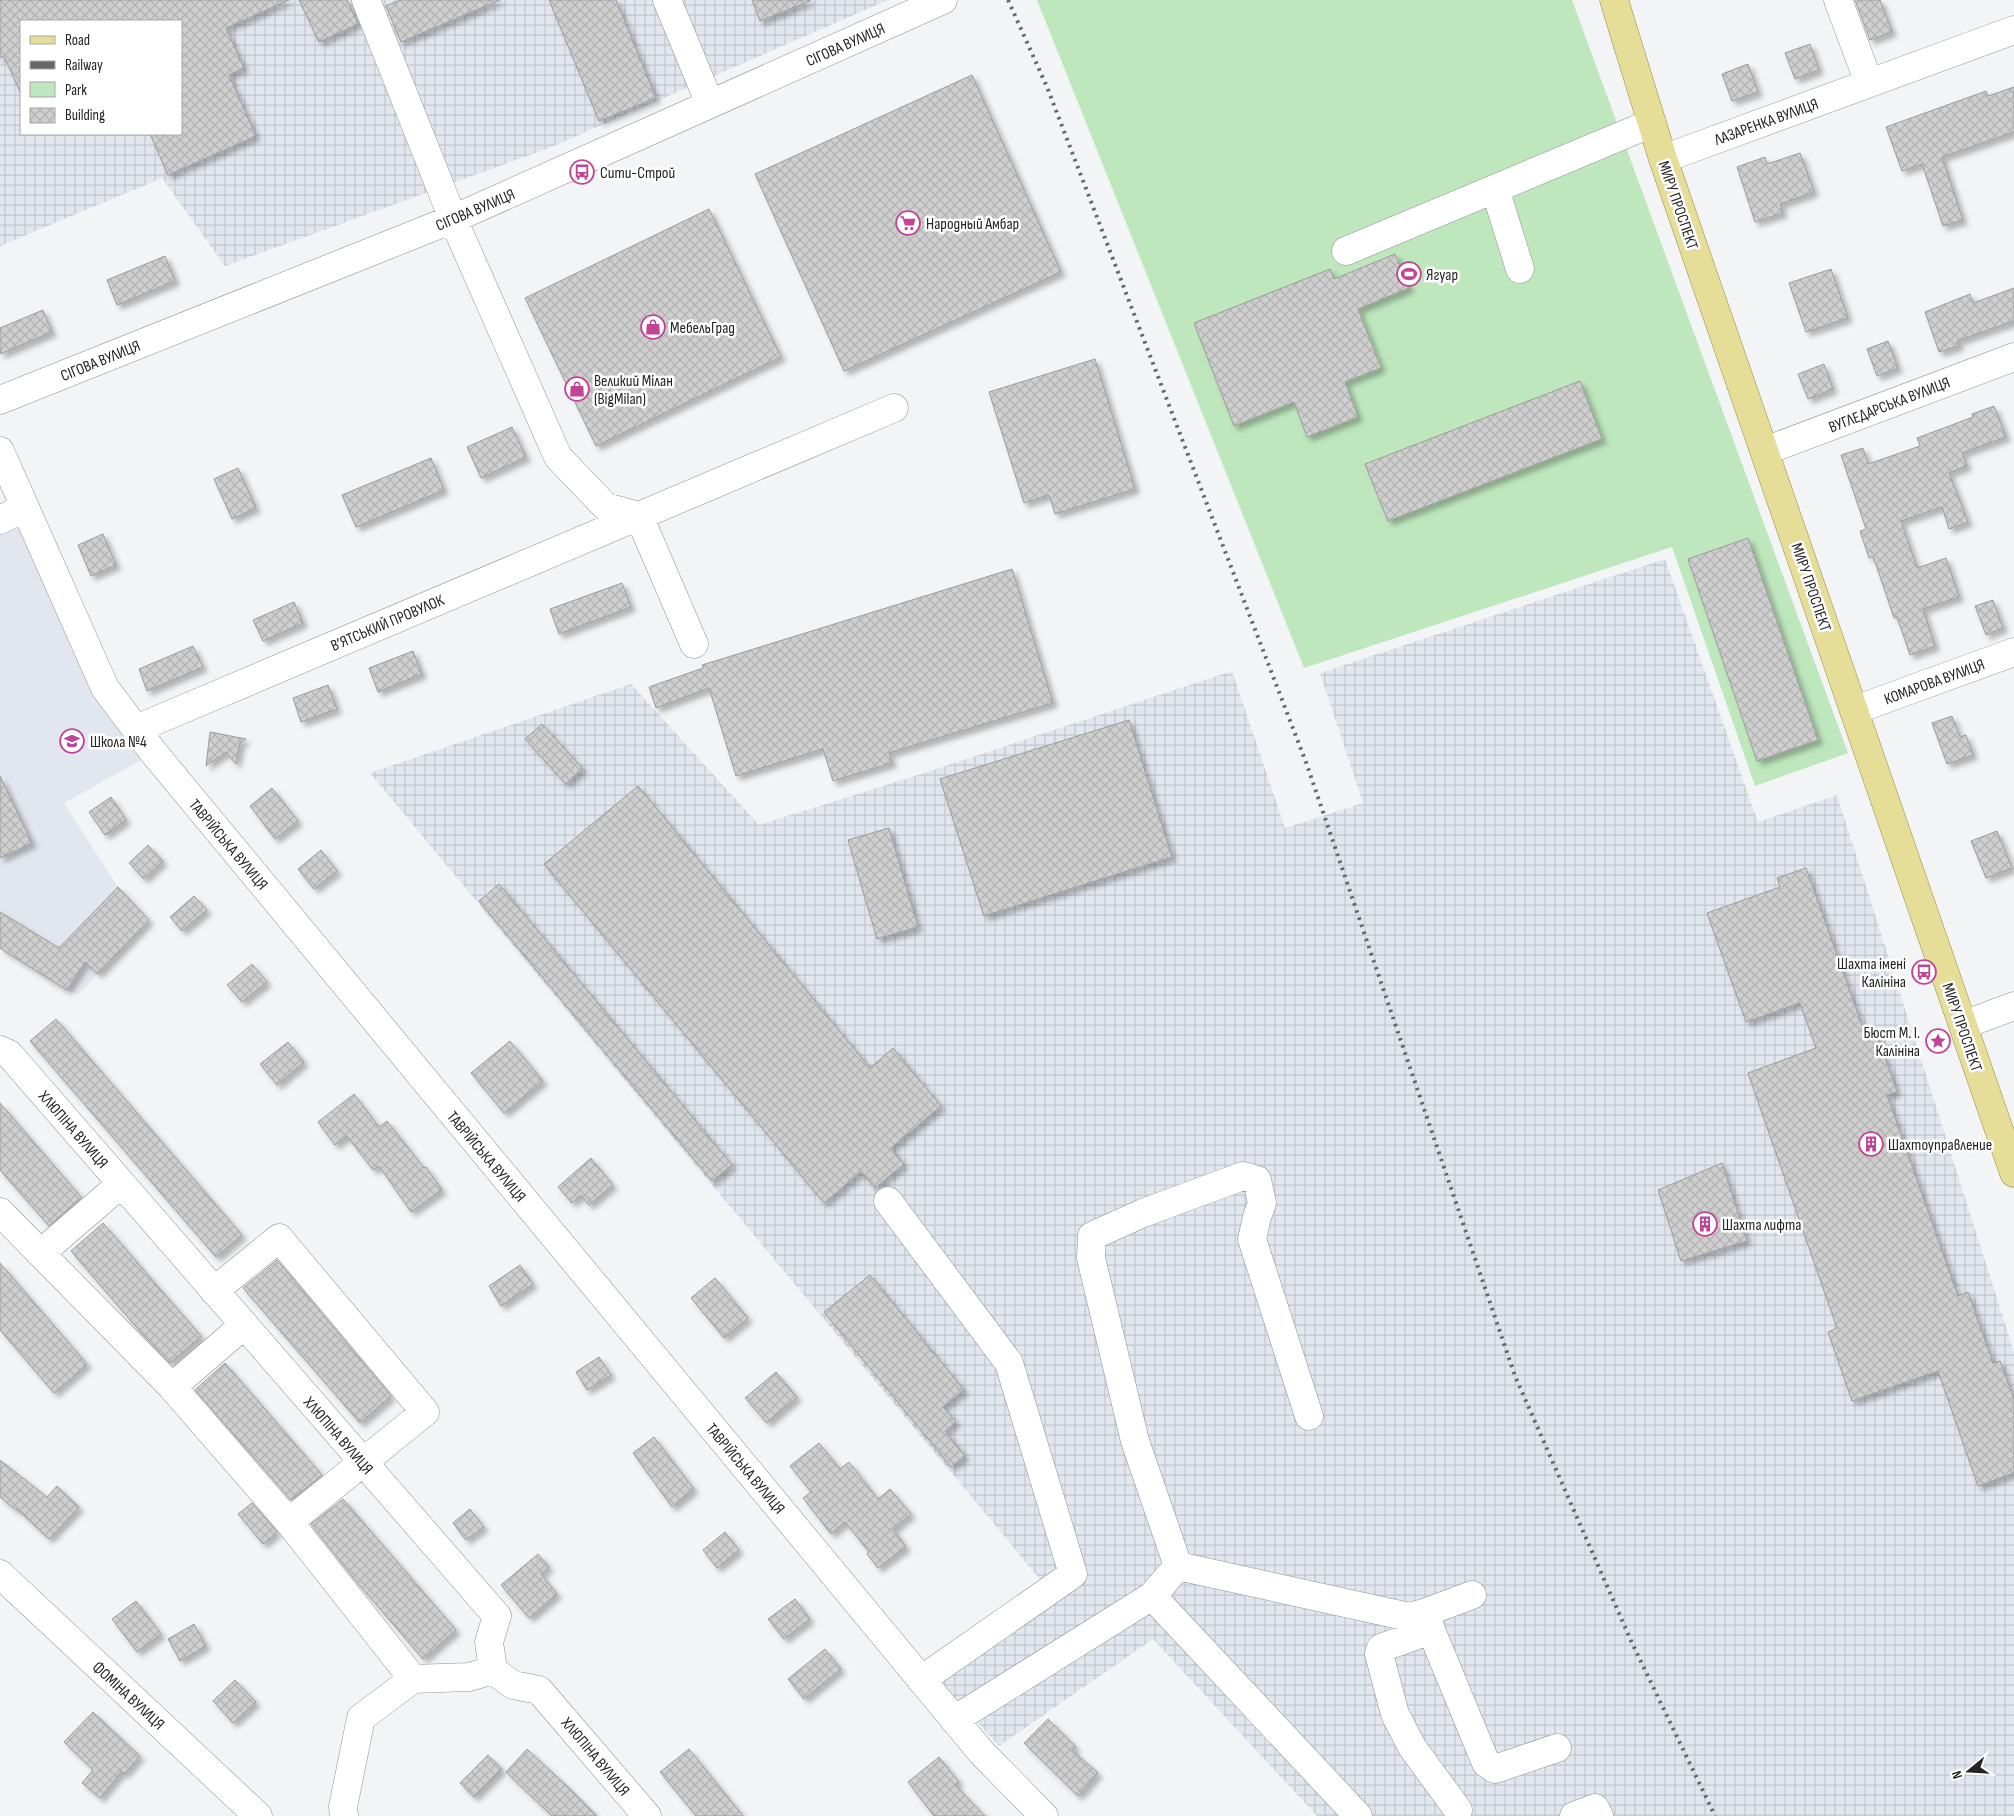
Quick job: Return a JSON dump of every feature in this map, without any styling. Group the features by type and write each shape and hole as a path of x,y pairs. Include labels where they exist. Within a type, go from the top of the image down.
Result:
{"main road":[{"name":"МИРУ ПРОСПЕКТ","path":"1614,0 1663,159 2014,1173"}],"street":[{"path":"366,0 453,219 558,457 606,507 639,516 694,644"},
{"path":"667,0 710,104"},
{"name":"СІГОВА ВУЛИЦЯ","path":"0,400 453,219 943,0"},
{"path":"1838,0 1869,83"},
{"name":"ЛАЗАРЕНКА ВУЛИЦЯ","path":"1663,159 2014,30"},
{"path":"1346,251 1652,123"},
{"path":"1495,189 1520,269"},
{"name":"ВУГЛЕДАРСЬКА ВУЛИЦЯ","path":"1765,451 2014,357"},
{"name":"В’ЯТСЬКИЙ ПРОВУЛОК","path":"136,729 894,408"},
{"name":"ТАВРІЙСЬКА ВУЛИЦЯ","path":"0,451 105,688 136,729 166,768 954,1720 982,1753 1044,1816"},
{"path":"0,520 25,507"},
{"name":"КОМАРОВА ВУЛИЦЯ","path":"1855,710 2014,652"},
{"path":"1963,1026 2014,1006"},
{"name":"ХЛЮПІНА ВУЛИЦЯ","path":"0,1050 9,1054 497,1616 489,1642 493,1670 513,1685 539,1690 647,1816"},
{"path":"1178,1566 1135,1441 1091,1258 1092,1236 1143,1213 1243,1176 1257,1180 1262,1203 1252,1239 1309,1416"},
{"path":"41,1253 121,1184"},
{"path":"888,1200 1009,1363 1073,1574 921,1680"},
{"path":"0,1212 172,1387 289,1522 413,1679"},
{"path":"214,1291 279,1238 425,1412 289,1522"},
{"path":"172,1387 244,1325"},
{"path":"954,1720 1152,1596 1178,1566"},
{"path":"1178,1566 1427,1622"},
{"name":"ФОМІНА ВУЛИЦЯ","path":"0,1574 258,1816"},
{"path":"1458,1810 1412,1747 1395,1714 1379,1654 1381,1648 1472,1595"},
{"path":"1152,1596 1358,1816"},
{"path":"1427,1622 1486,1763 1495,1769 1557,1748"},
{"path":"344,1816 342,1807 361,1718 413,1679 469,1677 493,1670"},
{"path":"1574,1816 1595,1808 1599,1816"}],"shaded area":[{"path":"0,0 888,0 549,148 225,266 162,178 0,246"},
{"name":"Школа №4","path":"25,507 154,753 64,803 118,887 149,920 79,994 67,990 0,948 0,518"},
{"path":"1665,559 1758,822 1837,795 2014,1352 2014,1816 1317,1816 1153,1639 999,1746 940,1681 1058,1601 370,773 631,684 759,825 918,775 1232,671 1285,828 1363,803 1320,673"}],"green space":[{"name":"Ягуар","path":"1037,0 1572,0 1848,753 1755,786 1672,547 1304,668"}],"building":[{"path":"0,0 289,0 226,28 244,68 229,75 256,136 168,175 150,135 182,135 182,20 20,20 20,92 4,56 0,58"},
{"path":"299,0 347,0 358,24 319,42"},
{"path":"400,0 500,0 401,42 386,6"},
{"path":"549,0 616,0 656,98 599,121"},
{"path":"752,0 810,0 810,1 760,21"},
{"path":"1855,0 1880,0 1892,32 1870,40"},
{"path":"1810,44 1819,70 1795,79 1785,53"},
{"path":"1748,64 1758,92 1732,101 1722,74"},
{"name":"Народный Амбар","path":"972,75 1061,272 844,371 755,174"},
{"path":"2014,87 2014,132 1942,157 1963,220 1943,226 1922,164 1902,171 1886,127 1986,91 1988,96"},
{"path":"1800,153 1814,192 1780,204 1783,213 1755,222 1737,167 1765,157 1767,164"},
{"name":"МебельГрад","path":"709,209 781,357 596,446 525,298"},
{"path":"1395,254 1409,288 1358,309 1381,368 1345,382 1358,417 1307,437 1294,402 1234,426 1194,323 1330,269 1334,279"},
{"path":"165,256 175,281 117,305 107,280"},
{"path":"1831,269 1848,318 1806,332 1789,283"},
{"path":"2014,288 2014,321 1957,341 1959,346 1939,352 1925,312 1970,294 1973,303"},
{"path":"43,310 52,332 0,354 0,328"},
{"path":"1888,341 1898,368 1877,376 1867,349"},
{"path":"1095,359 1135,489 1055,514 1049,495 1024,503 989,392"},
{"path":"1824,364 1833,389 1808,399 1798,374"},
{"path":"1580,381 1602,439 1388,521 1365,464"},
{"path":"1994,406 2006,437 1962,453 1967,466 1949,473 1968,522 1949,529 1942,507 1901,521 1917,568 1946,558 1959,597 1923,609 1935,646 1910,655 1897,617 1894,618 1873,556 1869,558 1860,531 1866,529 1841,455 1863,448 1868,464 1920,446 1917,438 1973,417 1972,414"},
{"path":"512,427 526,457 481,478 467,447"},
{"path":"431,458 444,490 356,527 342,495"},
{"path":"238,468 256,508 232,519 214,479"},
{"path":"103,534 116,565 91,576 78,545"},
{"path":"1748,538 1818,740 1757,761 1688,559"},
{"path":"1012,569 1053,703 889,753 892,763 833,781 823,749 736,776 709,688 656,708 649,687 703,668 702,665"},
{"path":"622,583 631,607 559,634 550,609"},
{"path":"1993,600 2003,628 1986,635 1975,606"},
{"path":"294,602 303,623 263,641 253,620"},
{"path":"193,646 203,667 147,691 139,669"},
{"path":"413,651 422,674 378,692 369,668"},
{"path":"328,685 337,709 301,722 293,698"},
{"path":"1952,716 1960,737 1966,735 1973,755 1947,764 1932,723"},
{"path":"1129,720 1172,857 984,916 940,779"},
{"path":"542,724 583,769 566,784 525,739"},
{"path":"210,732 246,739 240,743 236,764 226,752 206,766"},
{"path":"0,776 32,843 0,858"},
{"path":"638,786 870,1068 893,1048 941,1106 891,1148 904,1164 875,1188 861,1172 824,1203 544,864"},
{"path":"272,788 298,821 275,839 250,806"},
{"path":"111,797 126,820 105,835 89,812"},
{"path":"889,828 918,927 877,939 848,840"},
{"path":"1997,831 2012,868 1986,878 1971,841"},
{"path":"148,845 163,861 144,879 129,863"},
{"path":"321,850 337,871 314,889 298,869"},
{"name":"Шахтоуправление","path":"1806,868 1864,1031 1875,1028 1897,1092 1887,1095 1958,1296 1968,1292 1993,1363 2000,1361 2014,1399 2014,1473 1978,1486 1938,1371 1852,1401 1828,1332 1837,1328 1748,1073 1816,1048 1800,1003 1746,1022 1707,913 1780,887 1777,878"},
{"path":"499,884 732,1165 712,1181 479,901"},
{"path":"118,887 149,920 98,974 85,962 67,990 0,948 0,912 59,948"},
{"path":"194,896 207,910 182,931 170,917"},
{"path":"252,964 267,982 242,1002 227,985"},
{"path":"56,1019 242,1235 216,1257 30,1041"},
{"path":"510,1041 543,1081 504,1113 471,1073"},
{"path":"288,1042 304,1062 277,1085 260,1064"},
{"path":"354,1094 379,1127 387,1121 424,1168 426,1167 442,1190 411,1212 379,1166 373,1170 347,1136 335,1145 318,1122"},
{"path":"0,1103 81,1197 49,1226 0,1170"},
{"path":"591,1158 613,1185 589,1205 581,1195 572,1203 558,1187"},
{"name":"Шахта лифта","path":"1722,1163 1747,1241 1681,1261 1658,1190"},
{"path":"103,1223 201,1336 170,1363 143,1335 71,1251"},
{"path":"277,1260 391,1396 360,1423 243,1288"},
{"path":"0,1263 87,1364 54,1393 0,1330"},
{"path":"520,1265 533,1284 501,1306 489,1286"},
{"path":"870,1275 964,1390 943,1407 956,1422 945,1431 965,1456 951,1467 824,1312"},
{"path":"715,1278 748,1318 724,1338 691,1298"},
{"path":"599,1357 611,1375 587,1390 576,1372"},
{"path":"225,1363 322,1475 291,1500 195,1390"},
{"path":"776,1372 797,1397 767,1423 745,1398"},
{"path":"654,1437 694,1489 672,1507 633,1453"},
{"path":"819,1443 840,1469 849,1462 878,1499 890,1489 911,1514 893,1529 906,1547 878,1568 867,1554 869,1552 845,1522 831,1534 803,1498 811,1492 790,1466"},
{"path":"0,1460 47,1497 57,1486 79,1507 49,1539 17,1509 0,1497"},
{"path":"343,1499 456,1630 423,1659 355,1580 311,1524"},
{"path":"252,1503 277,1532 263,1544 238,1514"},
{"path":"470,1509 484,1527 466,1540 453,1523"},
{"path":"725,1532 739,1550 717,1568 703,1550"},
{"path":"538,1554 549,1567 541,1574 557,1594 529,1618 501,1585"},
{"path":"795,1599 810,1619 784,1639 768,1619"},
{"path":"136,1601 161,1634 137,1652 112,1619"},
{"path":"194,1624 206,1646 180,1661 168,1639"},
{"path":"825,1649 841,1669 804,1699 788,1679"},
{"path":"235,1680 256,1702 233,1723 213,1701"},
{"path":"93,1712 140,1756 124,1774 122,1771 100,1798 82,1783 93,1770 64,1742"},
{"path":"1048,1719 1076,1747 1072,1750 1098,1773 1078,1796 1024,1743"},
{"path":"527,1749 597,1816 552,1816 506,1772"},
{"path":"689,1749 743,1816 696,1816 660,1772"},
{"path":"488,1755 502,1769 474,1797 460,1783"},
{"path":"939,1757 959,1782 955,1785 985,1816 934,1816 908,1782"}],"railway":[{"path":"1008,0 1047,87 1307,765 1515,1376 1632,1643 1715,1816"}],"place":[{"name":"Сити-Строй","path":"582,172"},
{"name":"Народный Амбар","path":"908,223"},
{"name":"Ягуар","path":"1409,274"},
{"name":"МебельГрад","path":"653,327"},
{"name":"Великий Мілан (BigMilan)","path":"577,389"},
{"name":"Школа №4","path":"72,741"},
{"name":"Шахта імені Калініна","path":"1924,972"},
{"name":"Бюст М. І. Калініна","path":"1938,1041"},
{"name":"Шахтоуправление","path":"1871,1144"},
{"name":"Шахта лифта","path":"1705,1224"}]}
